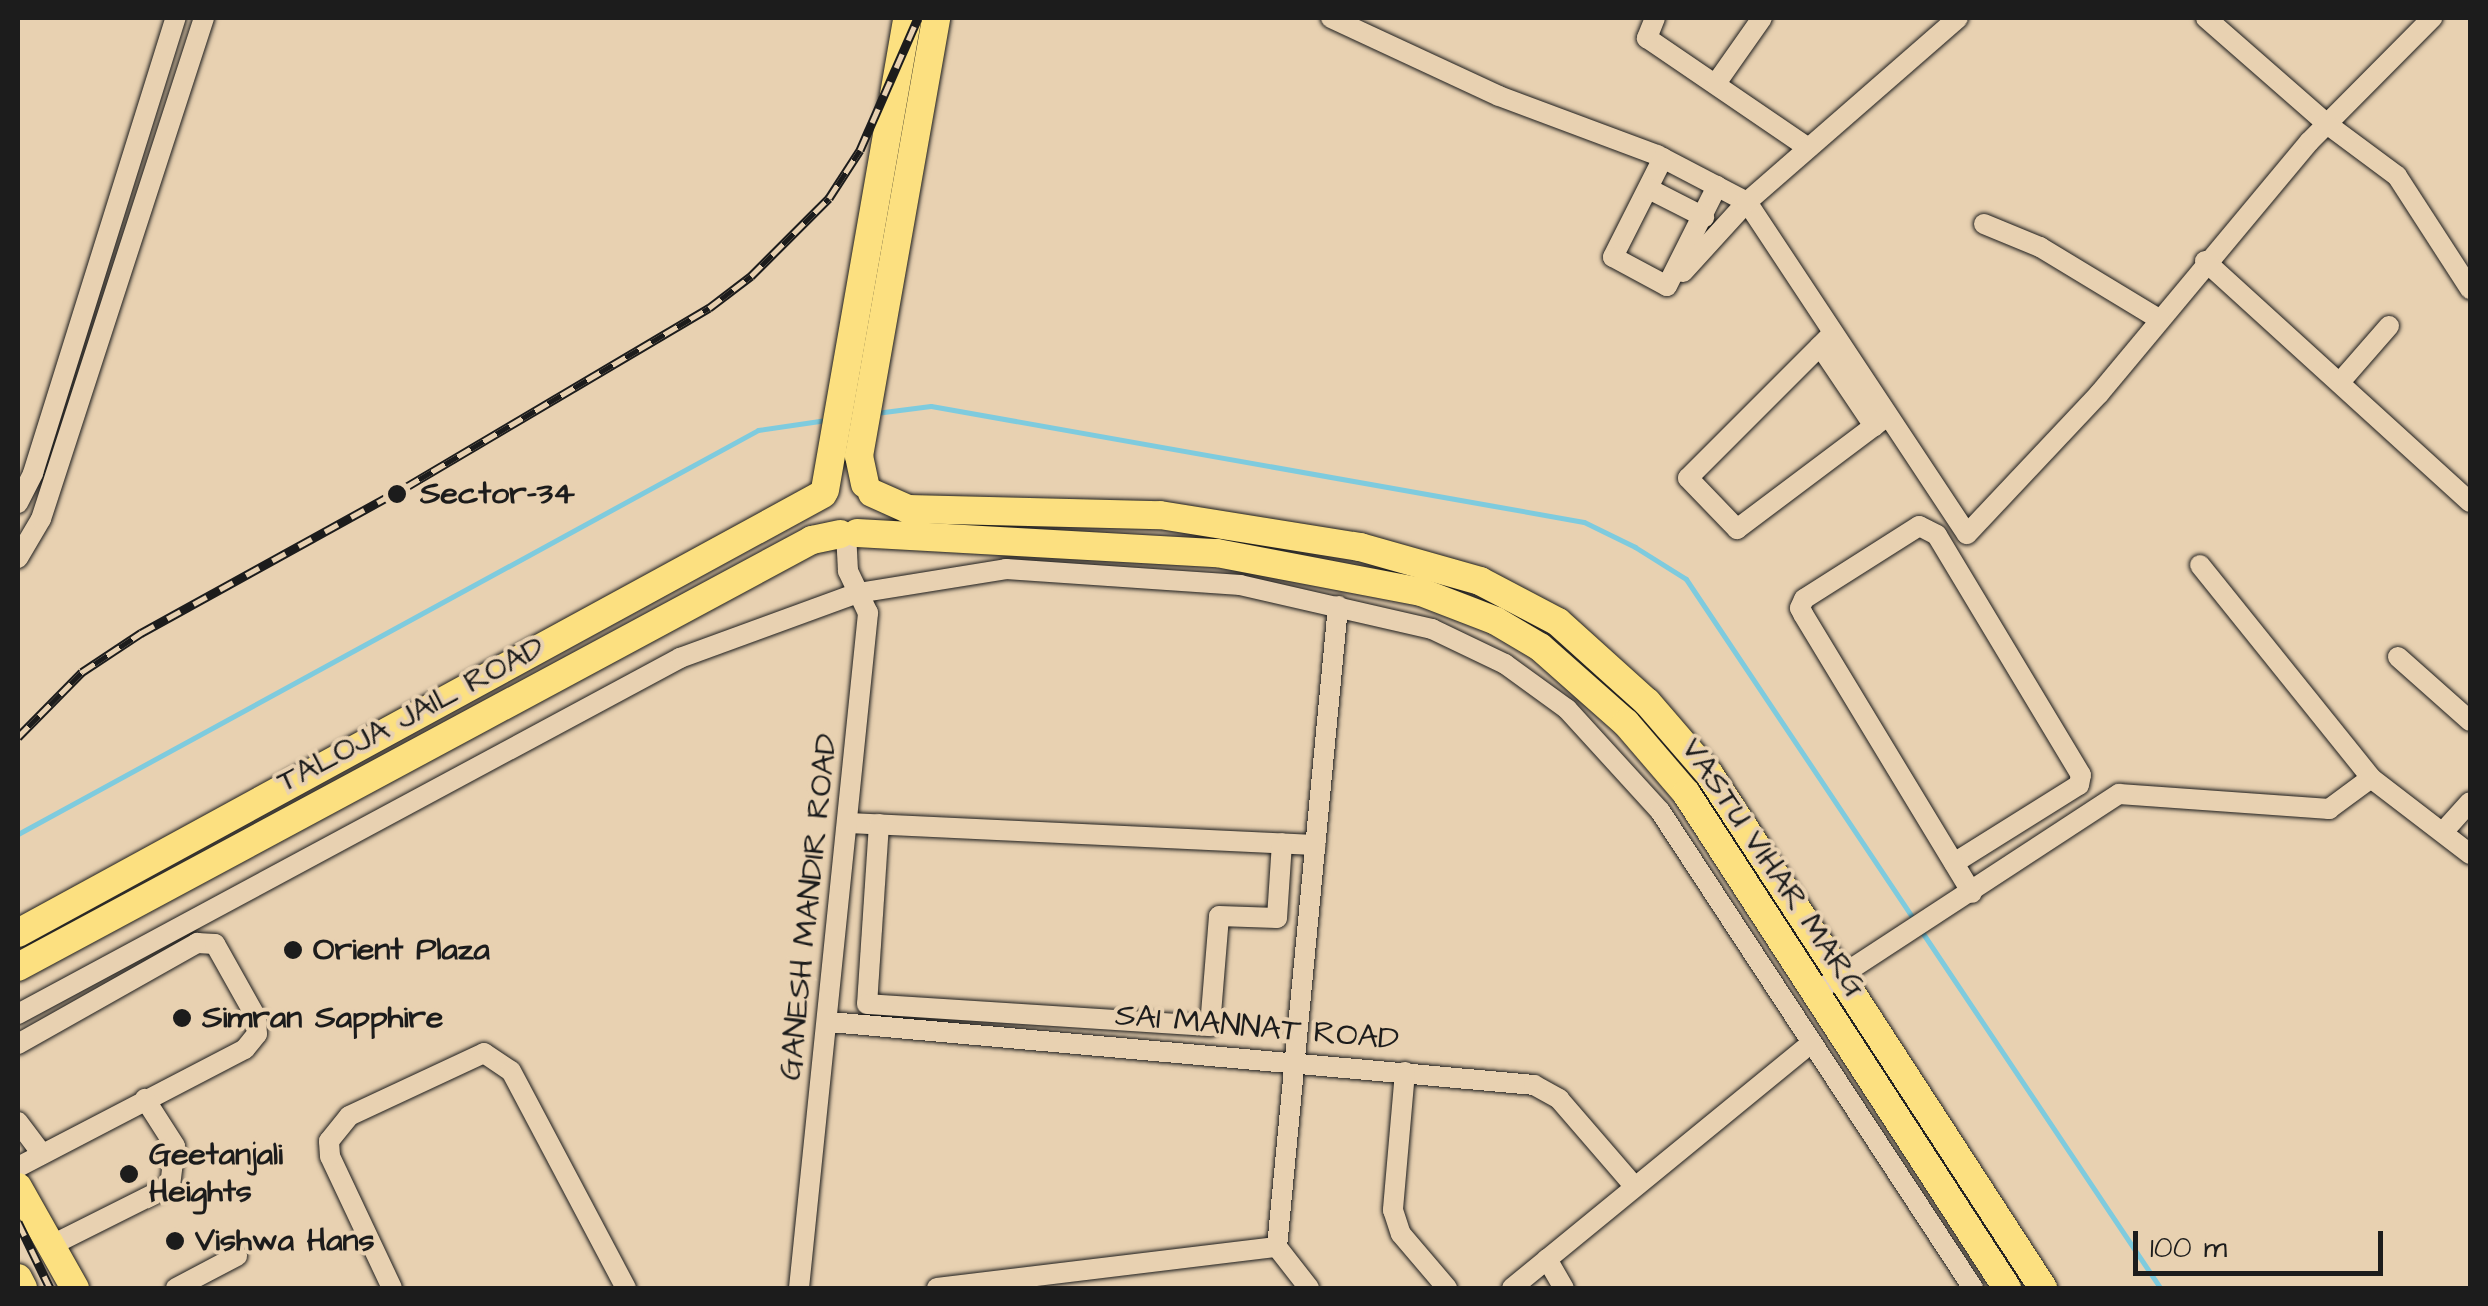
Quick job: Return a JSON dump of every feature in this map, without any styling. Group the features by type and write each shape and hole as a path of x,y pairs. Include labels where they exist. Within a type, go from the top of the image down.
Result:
{"main road":[{"path":"907,18 824,492 824,521 848,534 873,519 859,456 936,18"},
{"path":"824,492 844,479 923,510 1144,514 1222,523 1429,564 1509,594 1583,642 1680,736 1853,968 2040,1288"},
{"name":"TALOJA JAIL ROAD","path":"18,933 824,492"},
{"name":"TALOJA JAIL ROAD","path":"18,967 795,549 848,534"},
{"name":"VASTU VIHAR MARG","path":"848,534 1188,548 1354,576 1496,621 1564,665 1658,756 2007,1288"},
{"path":"18,1187 74,1288"},
{"path":"18,1278 23,1288"}],"street":[{"path":"18,502 33,473 176,18"},
{"path":"18,558 41,519 204,18"},
{"path":"1331,18 1499,96 1664,158 1747,202 1826,339 1880,421 1967,534 2099,394 2204,260 2326,124 2432,18"},
{"path":"1656,18 1647,38 1717,82 1807,147"},
{"path":"1717,82 1762,18"},
{"path":"1683,272 1747,202 1958,18"},
{"path":"2206,18 2326,124 2397,176 2470,289"},
{"path":"1664,158 1612,257 1667,286 1704,218 1716,186"},
{"path":"1649,189 1704,218"},
{"path":"1984,224 2040,247 2159,319"},
{"path":"2204,260 2470,502"},
{"path":"2341,382 2389,326"},
{"path":"1826,339 1688,478 1737,529 1880,421"},
{"path":"1954,863 2079,785 2080,775 1937,534 1919,526 1804,599 1800,608 1972,894"},
{"name":"GANESH MANDIR ROAD","path":"799,1288 830,1022 868,613 845,559 848,534"},
{"path":"2200,565 2372,778 2470,854"},
{"path":"18,1014 680,658 858,593 967,572 1050,569 1240,586 1338,606 1456,639 1522,674 1567,709 1660,811 1973,1288"},
{"path":"1309,1288 1276,1247 1338,606"},
{"path":"2398,657 2470,721"},
{"path":"1816,992 1972,894 2119,794 2329,810 2372,778"},
{"path":"2443,832 2470,802"},
{"path":"848,823 1316,845"},
{"path":"878,824 868,1004 1210,1026 1219,916 1278,918 1282,844"},
{"path":"18,1044 174,952 215,944 256,1016 256,1034 245,1049 144,1098 18,1167"},
{"name":"SAI MANNAT ROAD","path":"830,1022 1296,1060 1550,1090 1634,1186"},
{"path":"1512,1288 1811,1043"},
{"path":"392,1288 330,1156 329,1141 350,1116 484,1052 512,1072 626,1288"},
{"path":"1405,1072 1393,1210 1401,1234 1447,1288"},
{"path":"50,1246 170,1186 174,1146 144,1098"},
{"path":"18,1122 42,1154"},
{"path":"937,1288 1092,1266 1276,1247"},
{"path":"176,1288 238,1256"},
{"path":"1546,1259 1564,1288"},
{"path":"1092,1266 1092,1288"}],"waterway":[{"path":"876,413 931,406 1584,522 1635,547 1686,579 1916,923"},
{"path":"18,834 758,430 826,420"},
{"path":"1922,932 2160,1288"}],"railway":[{"path":"18,737 82,672 141,633 406,487 709,308 751,276 829,198 860,150 918,18"},
{"path":"18,1222 50,1288"}],"place":[{"name":"Sector-34","path":"397,494"},
{"name":"Orient Plaza","path":"293,950"},
{"name":"Simran Sapphire","path":"182,1018"},
{"name":"Geetanjali Heights","path":"129,1174"},
{"name":"Vishwa Hans","path":"175,1241"}]}
